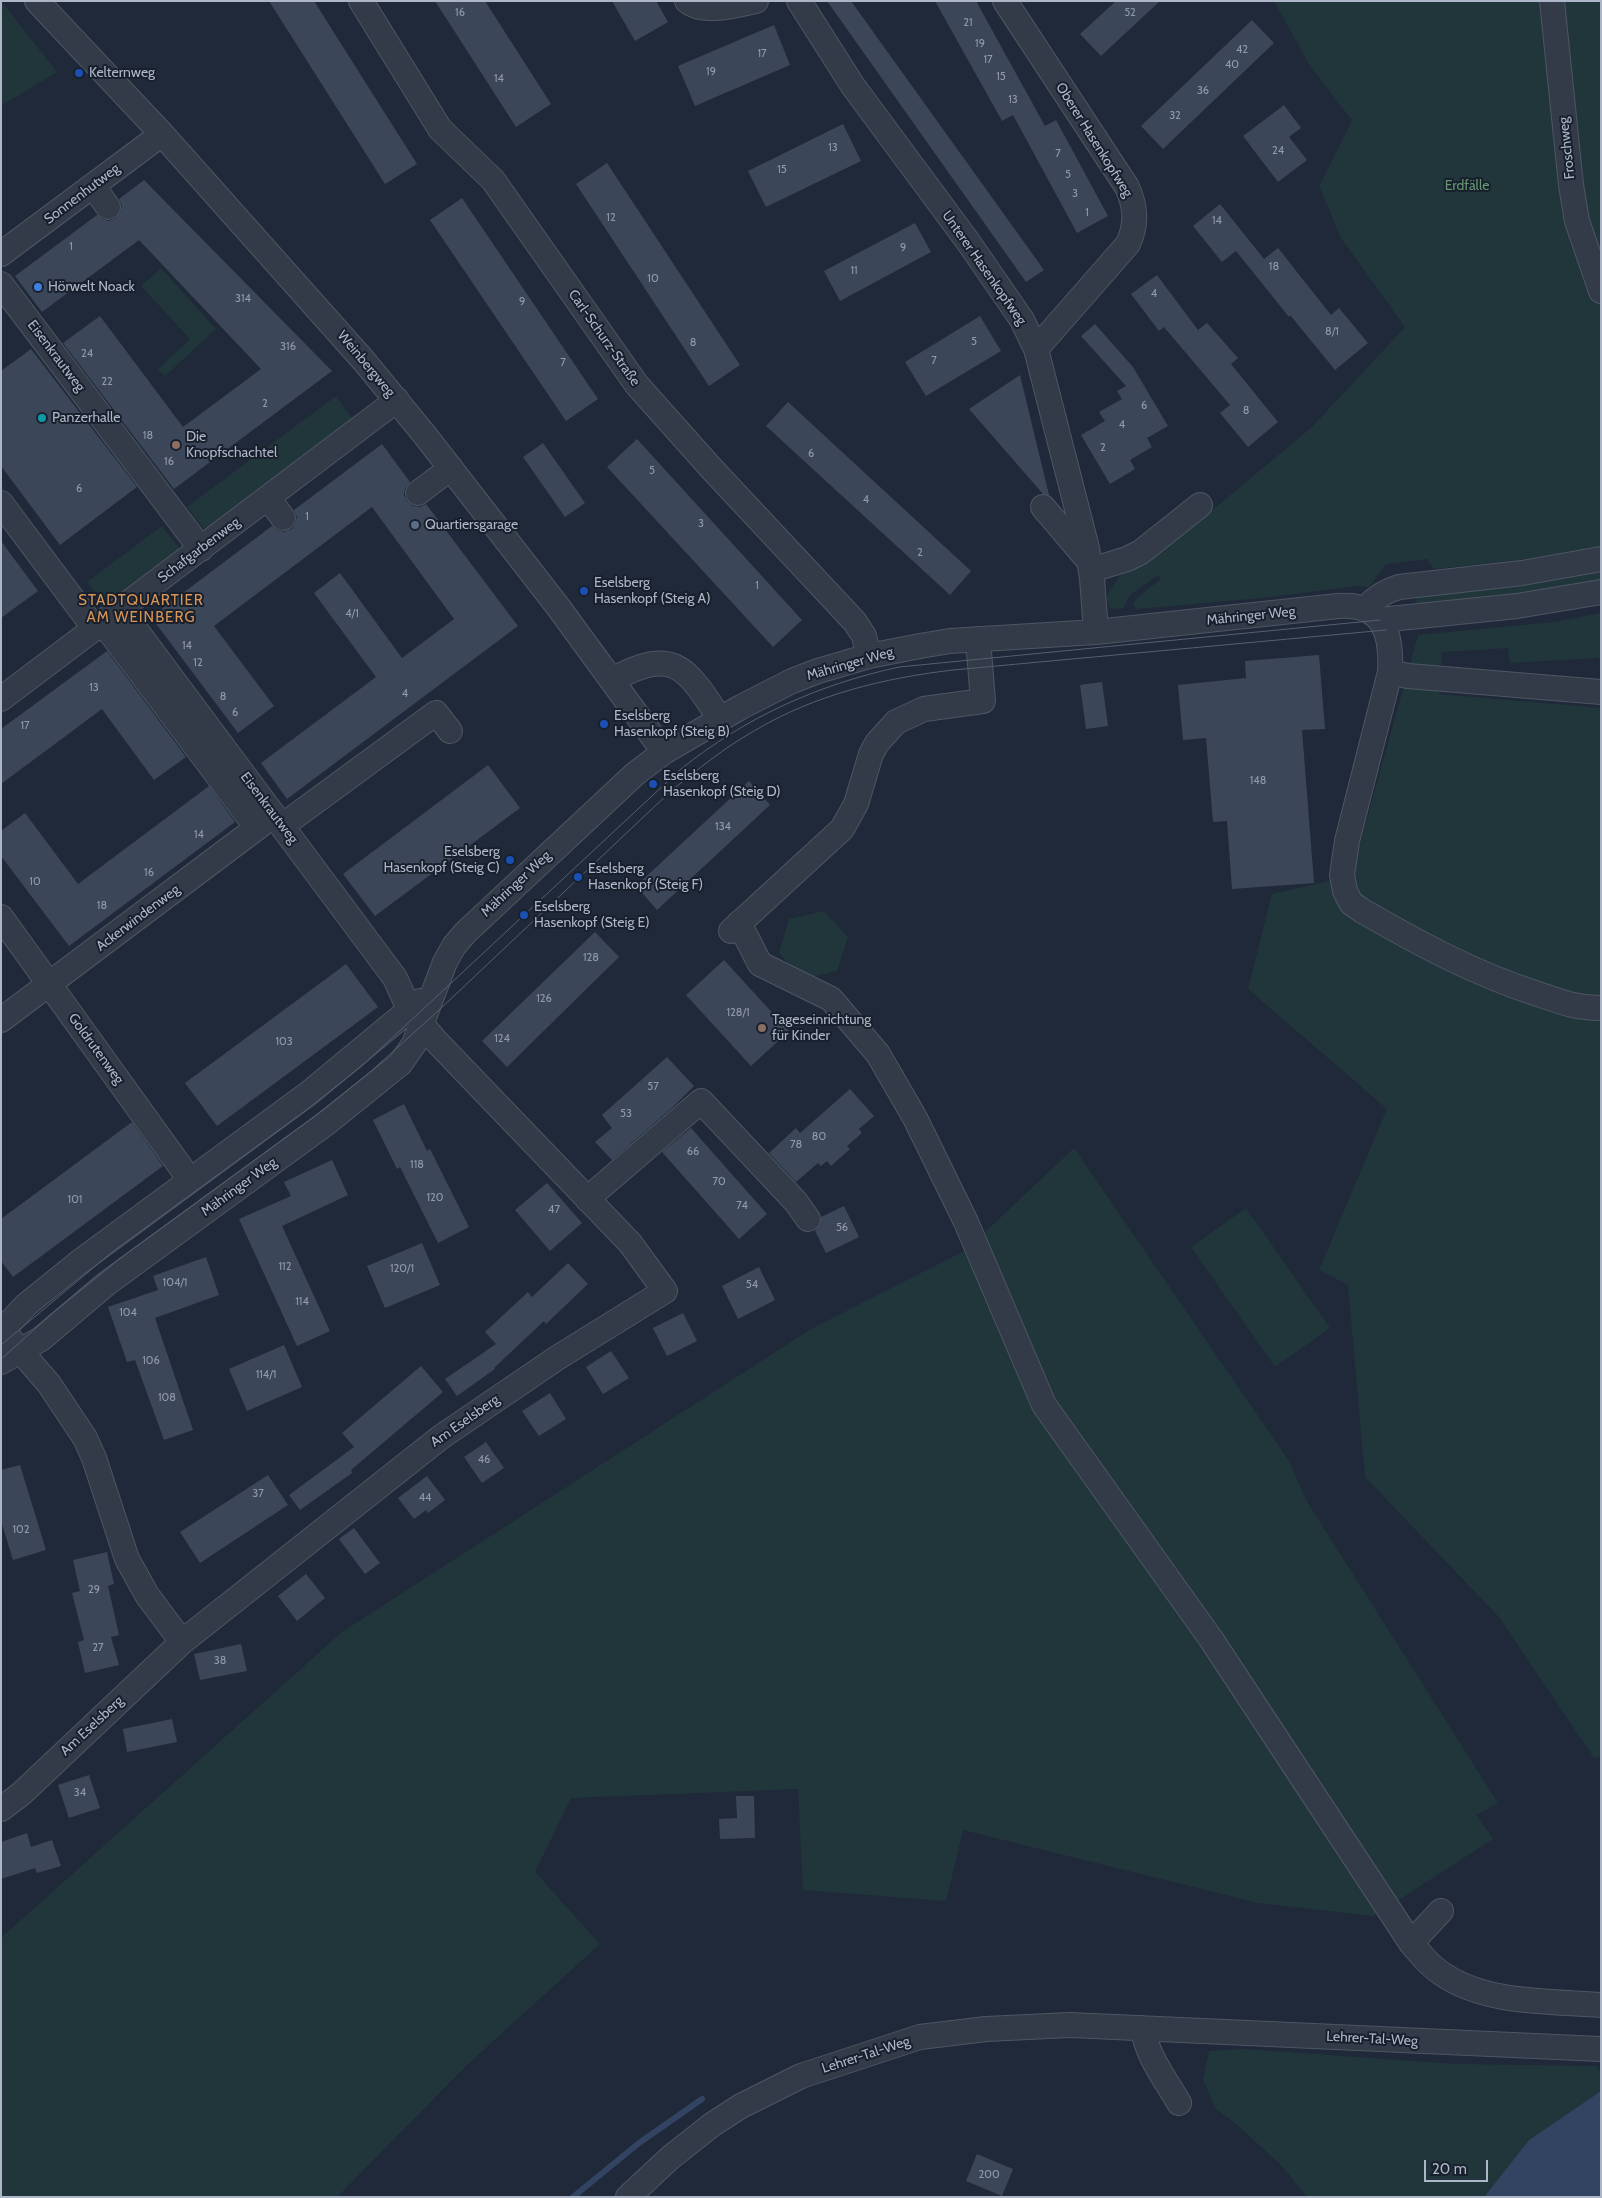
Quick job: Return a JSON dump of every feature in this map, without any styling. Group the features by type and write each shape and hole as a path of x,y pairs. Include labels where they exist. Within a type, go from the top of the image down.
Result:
{"street":[{"name":"Weinbergweg","path":"37,1 162,134 322,312 397,400 612,680 664,752"},
{"name":"Carl-Schurz-Straße","path":"361,1 440,129 493,180 622,365 711,468 855,622 864,636 869,656"},
{"path":"687,1 690,4 708,8 756,1"},
{"name":"Unterer Hasenkopfweg","path":"799,1 853,86 969,243 1022,320 1036,349 1091,567 1096,632"},
{"name":"Oberer Hasenkopfweg","path":"1005,1 1127,187 1133,200 1136,214 1133,232 1128,244 1036,349"},
{"name":"Froschweg","path":"1552,1 1571,185 1578,221 1601,291"},
{"name":"Sonnenhutweg","path":"1,254 162,134"},
{"path":"93,186 108,207"},
{"name":"Eisenkrautweg","path":"1,284 201,549"},
{"name":"Schafgarbenweg","path":"1,699 397,400"},
{"path":"418,493 451,468"},
{"path":"268,498 283,518"},
{"name":"Eisenkrautweg","path":"1,503 106,620 271,823 395,978 416,1018"},
{"path":"1044,507 1091,567 1127,559 1141,552 1200,505"},
{"path":"1601,559 1522,573 1399,587 1387,590 1376,597 1377,619 1390,646 1390,672 1342,875 1344,891 1351,903 1406,936 1484,974 1516,987 1580,1008 1601,1008"},
{"path":"1377,619 1518,606 1601,592"},
{"path":"1377,619 1519,618 1601,604"},
{"name":"Mähringer Weg","path":"11,1357 41,1339 130,1266 356,1101 400,1064 414,1044 416,1018 454,946 465,933 635,774 664,752 720,719 792,681 869,656 920,646 978,639 1096,632 1338,606 1357,606 1377,619"},
{"path":"978,639 983,701 924,709 896,722 881,737 871,754 856,804 842,829 736,927 760,964 831,999 878,1054 915,1118 966,1222 1044,1405 1212,1639 1411,1943 1427,1962 1445,1976 1467,1987 1495,1996 1601,2005"},
{"path":"612,680 646,664 672,665 687,673 720,719"},
{"path":"1390,672 1408,676 1601,692"},
{"name":"Ackerwindenweg","path":"1,1020 271,823 436,712 450,731"},
{"name":"Goldrutenweg","path":"1,917 190,1180"},
{"path":"182,1642 147,1595 127,1558 94,1458 85,1438 49,1384 11,1357 2,1330 26,1305 78,1263 309,1093 416,1018"},
{"name":"Am Eselsberg","path":"1,1809 21,1794 182,1642 441,1437 557,1358 665,1291 630,1243 416,1018"},
{"path":"587,1199 701,1100 796,1202 808,1219"},
{"path":"1411,1943 1441,1911"},
{"name":"Lehrer-Tal-Weg","path":"628,2197 678,2151 713,2124 741,2106 801,2076 920,2037 986,2029 1070,2025 1522,2047 1601,2049"},
{"path":"1143,2028 1144,2036 1154,2060 1179,2102"}],"green space":[{"path":"1,1 57,72 1,106"},
{"name":"Erdfälle","path":"1274,1 1601,1 1601,547 1526,559 1434,569 1427,559 1386,564 1369,587 1357,586 1262,598 1137,609 1134,607 1138,597 1161,579 1158,575 1130,595 1123,608 1110,609 1107,599 1108,594 1119,577 1216,507 1312,427 1405,327 1341,238 1319,186 1352,120 1310,66"},
{"path":"161,268 216,329 165,376 158,369 190,339 141,286"},
{"path":"336,396 354,421 206,532 187,507"},
{"path":"162,526 181,551 106,607 87,582"},
{"path":"1601,570 1601,585 1417,610 1416,595 1511,586"},
{"path":"1601,613 1601,667 1599,658 1510,663 1508,648 1442,652 1439,694 1601,708 1601,1757 1594,1758 1499,1617 1365,1477 1348,1285 1319,1270 1387,1109 1248,989 1272,894 1351,876 1418,635 1554,622"},
{"path":"824,911 848,937 837,971 803,979 779,953 789,919"},
{"path":"1074,1148 1289,1461 1306,1500 1498,1803 1476,1815 1493,1839 1374,1916 1258,1903 963,1830 946,1901 803,1890 798,1789 571,1798 535,1872 600,1944 467,2065 337,2197 1,2197 1,1938 342,1632 811,1329 966,1250"},
{"path":"1246,1208 1330,1328 1275,1367 1191,1247"},
{"path":"1243,2049 1455,2064 1597,2066 1601,2074 1601,2091 1529,2140 1484,2197 1307,2197 1283,2167 1235,2123 1215,2108 1203,2079 1209,2051"}],"water":[{"path":"1601,2091 1601,2197 1484,2197 1529,2140"}],"building":[{"path":"269,1 314,1 417,164 385,184"},
{"path":"435,1 485,1 551,104 516,127"},
{"path":"612,1 656,1 668,22 635,41"},
{"path":"827,1 851,1 1044,270 1026,282"},
{"path":"935,1 976,1 1045,126 1056,120 1108,216 1077,233 1013,115 1002,121"},
{"path":"1116,1 1160,1 1101,56 1080,34"},
{"path":"1252,20 1274,43 1163,149 1141,126"},
{"path":"774,25 790,65 695,106 678,66"},
{"path":"1284,105 1301,128 1289,137 1307,160 1278,182 1243,136"},
{"path":"843,124 861,161 766,207 748,171"},
{"path":"607,163 740,365 709,386 576,184"},
{"path":"144,180 332,371 174,489 63,343 100,316 183,427 261,369 139,240 42,312 15,276 97,215 109,221 116,218 122,206 119,199"},
{"path":"462,198 598,399 566,421 430,220"},
{"path":"1220,204 1264,259 1278,248 1331,315 1339,308 1368,343 1335,370 1236,251 1222,262 1193,226"},
{"path":"915,223 931,252 840,301 824,271"},
{"path":"1157,275 1198,330 1207,323 1238,358 1231,364 1278,422 1248,447 1220,413 1230,405 1164,327 1159,331 1131,294"},
{"path":"980,316 1001,351 926,396 905,362"},
{"path":"1095,324 1133,367 1168,426 1147,438 1152,447 1130,460 1135,469 1110,484 1081,435 1105,421 1099,412 1122,399 1117,391 1126,386 1081,336"},
{"name":"Panzerhalle","path":"31,349 137,487 60,545 1,466 1,371"},
{"path":"1020,375 1049,495 1043,494 969,409"},
{"path":"788,402 971,571 950,595 766,426"},
{"path":"637,439 802,620 773,647 607,467"},
{"path":"543,443 585,503 565,517 523,457"},
{"path":"382,444 410,482 405,488 404,495 407,501 413,506 420,507 426,504 518,626 287,799 261,763 376,677 314,593 340,573 402,658 454,619 372,507 214,626 274,706 238,733 151,617 272,526 284,532 292,529 297,517 294,510"},
{"path":"1,541 38,591 1,618"},
{"path":"107,651 186,757 154,780 102,709 1,784 1,729"},
{"path":"1319,655 1325,729 1302,730 1314,883 1232,889 1227,821 1213,822 1206,738 1183,740 1178,685 1246,678 1245,661"},
{"path":"1102,682 1108,726 1086,729 1080,685"},
{"path":"488,765 520,808 375,916 343,874"},
{"path":"749,781 770,805 657,910 636,886"},
{"path":"209,786 235,822 69,946 1,856 1,831 25,813 78,884"},
{"path":"595,932 619,957 507,1067 482,1041"},
{"path":"724,960 789,1031 751,1066 686,995"},
{"path":"346,964 378,1007 217,1126 185,1083"},
{"path":"667,1057 694,1086 673,1107 612,1160 595,1142 612,1128 602,1115"},
{"path":"850,1089 874,1116 859,1129 862,1133 847,1146 850,1149 831,1166 827,1161 821,1166 818,1163 796,1182 769,1153 796,1128 800,1133"},
{"path":"404,1104 427,1151 430,1149 469,1227 438,1243 400,1167 397,1169 373,1120"},
{"path":"132,1122 163,1166 13,1277 1,1261 1,1219"},
{"path":"691,1128 767,1214 739,1239 662,1152"},
{"path":"332,1160 348,1195 282,1226 330,1331 297,1346 239,1219 291,1196 284,1182"},
{"path":"547,1183 582,1223 550,1251 515,1210"},
{"path":"844,1206 859,1237 826,1253 815,1231 820,1225 821,1217"},
{"path":"422,1243 440,1285 385,1308 367,1266"},
{"path":"206,1257 219,1295 155,1318 193,1430 164,1440 135,1360 127,1362 108,1307 158,1290 153,1276"},
{"path":"568,1263 588,1284 546,1324 544,1321 495,1369 457,1396 445,1379 496,1344 485,1332 528,1292 532,1297"},
{"path":"759,1267 775,1300 738,1319 722,1286"},
{"path":"683,1313 697,1341 667,1356 653,1328"},
{"path":"284,1345 302,1387 247,1411 229,1369"},
{"path":"611,1351 629,1378 603,1394 586,1367"},
{"path":"421,1366 443,1392 351,1470 352,1473 300,1510 289,1495 354,1447 342,1433"},
{"path":"550,1393 566,1419 539,1436 522,1411"},
{"path":"486,1442 504,1468 482,1483 464,1457"},
{"path":"20,1465 46,1550 13,1560 1,1521 1,1470"},
{"path":"268,1475 288,1505 200,1563 180,1532"},
{"path":"427,1476 445,1500 428,1513 426,1510 414,1519 398,1498"},
{"path":"354,1528 380,1563 365,1574 339,1539"},
{"path":"107,1552 114,1584 108,1586 119,1635 111,1637 119,1665 85,1673 78,1642 84,1640 72,1593 80,1591 73,1560"},
{"path":"306,1574 325,1598 297,1621 278,1596"},
{"path":"241,1644 247,1671 200,1680 194,1654"},
{"path":"172,1719 177,1742 127,1752 123,1729"},
{"path":"89,1775 100,1808 69,1818 58,1785"},
{"path":"736,1796 754,1796 755,1838 720,1839 719,1819 737,1818"},
{"path":"27,1833 31,1847 52,1840 61,1866 37,1873 35,1868 1,1879 1,1842"},
{"path":"977,2154 1013,2169 1002,2196 966,2181"}],"waterway":[{"path":"573,2197 639,2143 702,2099"}],"tram line":[{"path":"1,1345 111,1253 309,1108 363,1065 681,769 706,750 757,719 811,693 869,674 899,667 1380,620"},
{"path":"1,1359 54,1312 118,1260 315,1116 369,1073 438,1011 671,791 732,744 777,718 801,707 850,690 927,673 1386,630"}],"place":[{"name":"Kelternweg","path":"79,73"},
{"name":"Hörwelt Noack","path":"38,287"},
{"name":"Panzerhalle","path":"42,418"},
{"name":"Die Knopfschachtel","path":"176,445"},
{"name":"Quartiersgarage","path":"415,525"},
{"name":"Eselsberg Hasenkopf (Steig A)","path":"584,591"},
{"name":"Eselsberg Hasenkopf (Steig B)","path":"604,724"},
{"name":"Eselsberg Hasenkopf (Steig D)","path":"653,784"},
{"name":"Eselsberg Hasenkopf (Steig C)","path":"510,860"},
{"name":"Eselsberg Hasenkopf (Steig F)","path":"578,877"},
{"name":"Eselsberg Hasenkopf (Steig E)","path":"524,915"},
{"name":"Tageseinrichtung für Kinder","path":"762,1028"}],"district":[{"name":"STADTQUARTIER AM WEINBERG","path":"141,610"}]}
